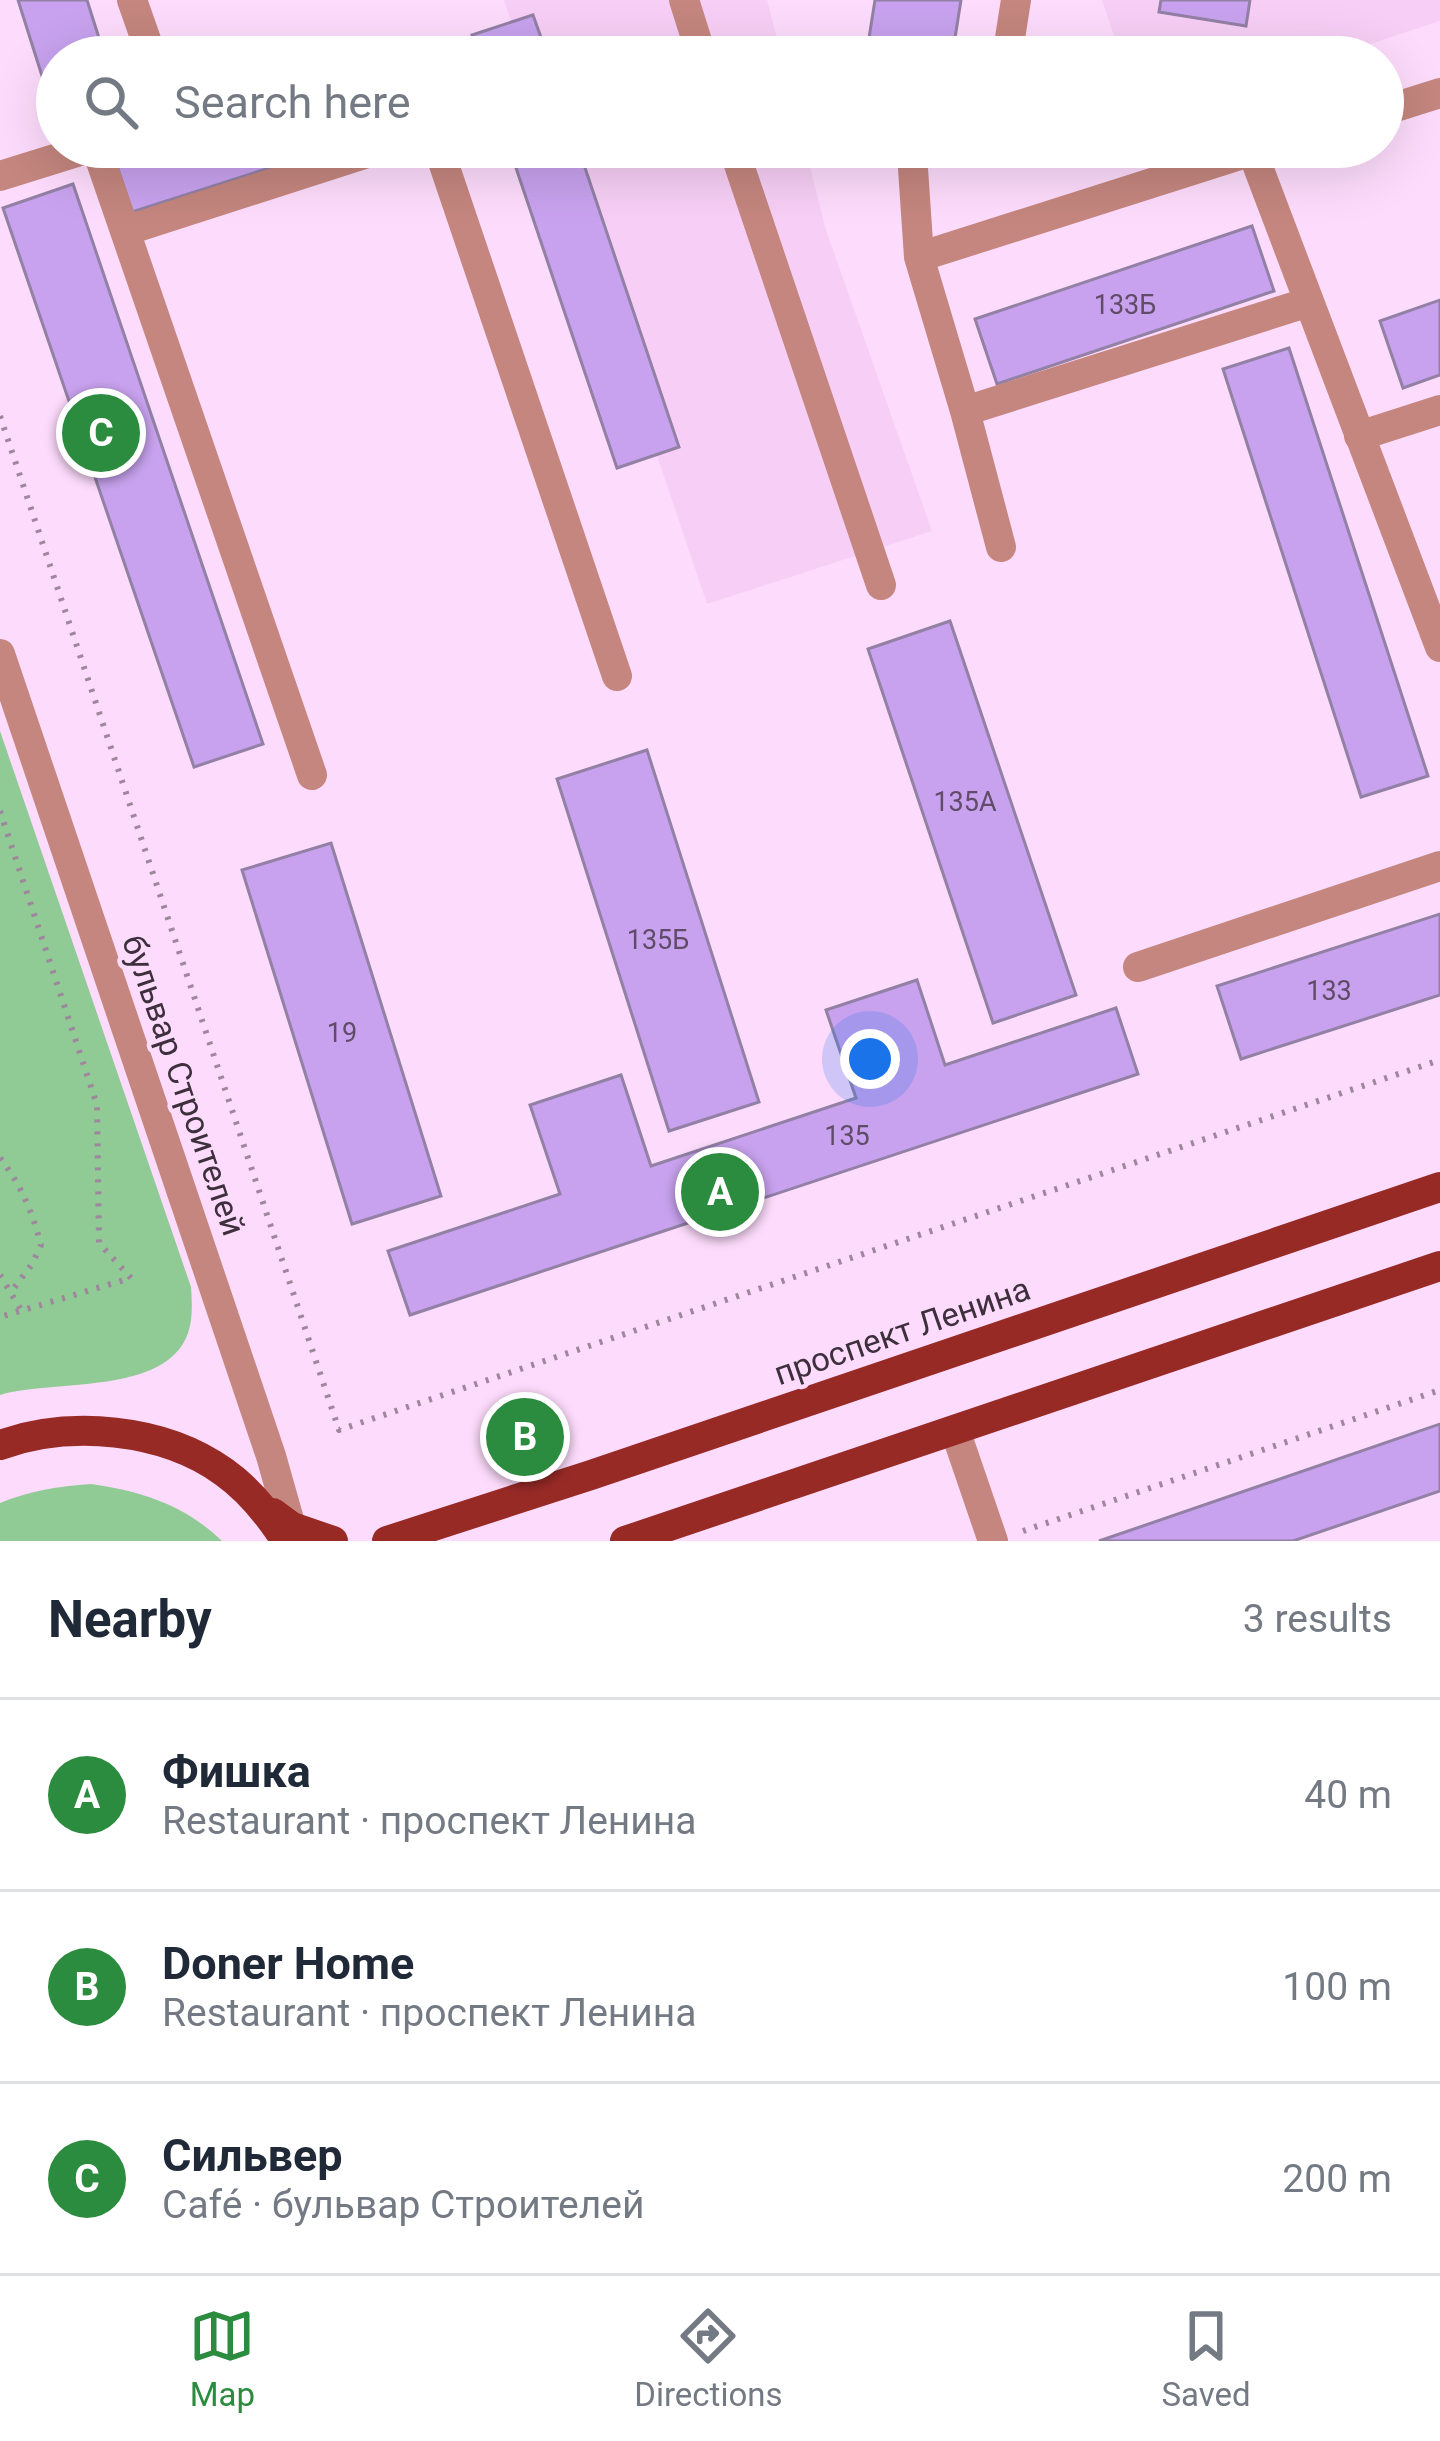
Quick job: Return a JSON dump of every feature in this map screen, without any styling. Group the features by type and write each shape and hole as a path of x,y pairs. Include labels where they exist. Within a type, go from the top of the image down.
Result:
{"main road":[{"name":"проспект Ленина","path":"387,1541 1440,1187"},
{"path":"625,1541 1440,1266"},
{"path":"0,1445 55,1432 98,1432 184,1450 224,1472 291,1536 333,1541"}],"street":[{"path":"132,0 145,36"},
{"path":"684,0 695,36"},
{"path":"1010,36 1016,0"},
{"path":"1404,104 1440,93"},
{"path":"0,176 36,165"},
{"path":"102,168 312,775"},
{"path":"125,231 321,168"},
{"path":"445,168 617,676"},
{"path":"740,168 880,585"},
{"path":"913,168 919,257 1001,547"},
{"path":"919,257 1199,168"},
{"path":"1265,168 1310,302 1440,647"},
{"path":"964,411 1310,302"},
{"path":"1359,436 1440,410"},
{"name":"бульвар Строителей","path":"0,654 264,1434 291,1536"},
{"path":"1138,967 1440,866"},
{"path":"955,1430 993,1541"}],"path":[{"path":"0,416 339,1430 1440,1060"},
{"path":"0,811 97,1105 99,1243 131,1278 0,1317"},
{"path":"0,1158 19,1182 41,1245 10,1292"},
{"path":"0,1275 21,1310"},
{"path":"993,1541 1440,1390"}],"shaded area":[{"path":"504,0 767,0 776,36 516,36"},
{"path":"1102,0 1440,0 1440,21 1395,36 1114,36"},
{"path":"560,168 810,168 826,230 932,531 707,604"}],"green space":[{"path":"0,731 191,1287 192,1304 188,1333 176,1353 157,1367 106,1382 0,1395"},
{"path":"91,1484 161,1502 193,1518 222,1541 0,1541 0,1503 44,1490"}],"building":[{"path":"18,0 87,0 98,36 36,36 36,57"},
{"path":"875,0 961,0 955,36 869,36"},
{"path":"1161,0 1250,0 1246,26 1159,12"},
{"path":"533,15 540,36 472,36"},
{"path":"118,168 269,168 132,212"},
{"path":"516,168 585,168 679,447 617,468"},
{"path":"73,184 263,744 194,767 3,208"},
{"path":"1252,226 1274,291 997,384 975,319"},
{"path":"1440,300 1440,375 1403,388 1380,321"},
{"path":"1289,348 1428,776 1361,797 1223,369"},
{"path":"950,621 1076,995 993,1023 868,649"},
{"path":"647,750 759,1102 669,1131 557,779"},
{"path":"331,843 441,1196 352,1224 242,870"},
{"path":"1440,914 1440,995 1241,1059 1217,986"},
{"path":"917,980 945,1065 1116,1008 1138,1074 410,1315 388,1251 560,1194 530,1105 621,1075 651,1166 856,1098 826,1010"},
{"path":"1440,1424 1440,1491 1293,1541 1099,1541"}],"place":[{"name":"Сильвер","path":"101,433"},
{"name":"Фишка","path":"720,1192"},
{"name":"Doner Home","path":"525,1437"}]}
